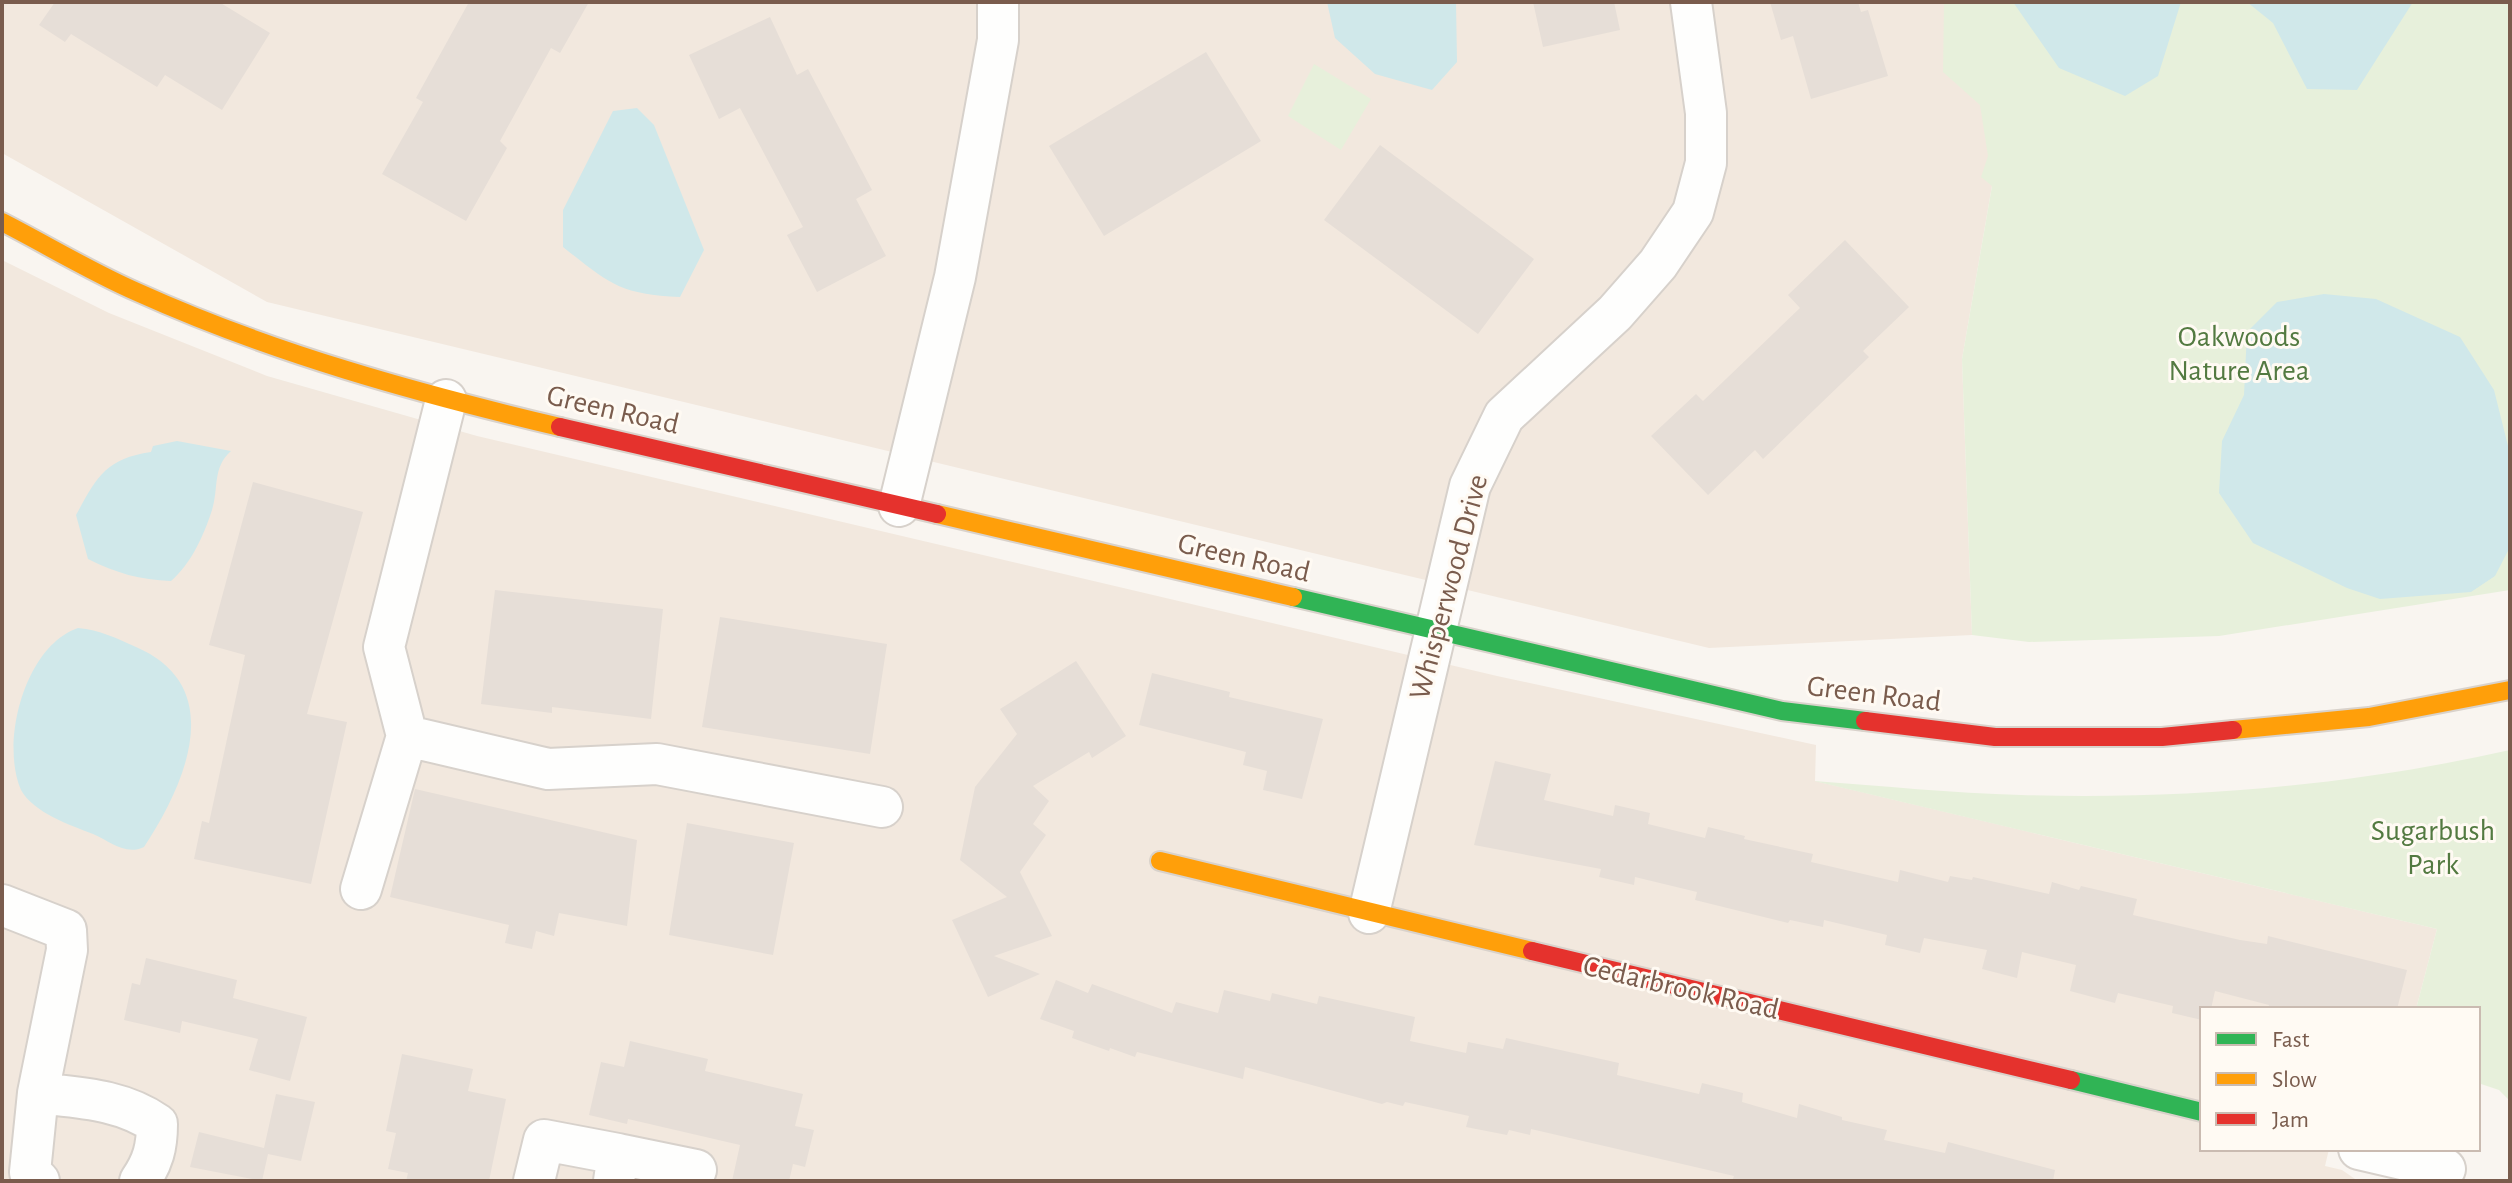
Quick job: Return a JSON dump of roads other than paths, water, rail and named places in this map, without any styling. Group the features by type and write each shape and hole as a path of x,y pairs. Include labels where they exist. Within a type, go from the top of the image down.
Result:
{"street":[{"path":"899,506 955,277 998,40 998,2"},
{"name":"Whisperwood Drive","path":"1369,913 1470,486 1504,416 1615,313 1658,264 1693,212 1706,163 1706,113 1691,2"},
{"name":"Green Road","path":"2,222 136,292 247,337 446,400 1782,711 1995,737 2162,737 2369,717 2510,690"},
{"path":"361,889 407,736 384,647 446,400"},
{"path":"407,736 548,769 657,764 882,807"},
{"name":"Cedarbrook Road","path":"1160,861 2200,1112"},
{"path":"2,905 66,930 67,950 38,1093 30,1172 39,1181"},
{"path":"38,1093 107,1101 137,1110 157,1124 157,1146 150,1167 140,1181"},
{"path":"534,1181 544,1140 616,1167 696,1170"},
{"path":"2368,1151 2445,1169"}],"water":[{"path":"1327,2 1456,2 1457,62 1432,90 1375,74 1335,38"},
{"path":"2013,2 2181,2 2158,76 2125,96 2059,68"},
{"path":"2247,2 2413,2 2357,90 2307,89 2273,23"},
{"path":"637,108 654,125 704,250 680,297 643,293 616,285 563,247 563,210 613,111"},
{"path":"2324,294 2376,299 2460,337 2494,390 2510,454 2510,547 2495,576 2471,592 2380,599 2347,588 2253,543 2219,493 2222,441 2244,395 2247,332 2277,302"},
{"path":"177,441 231,451 218,471 214,502 205,529 185,566 171,581 128,575 88,559 76,515 97,480 123,459 151,452 153,446"},
{"path":"78,628 115,638 165,665 182,686 190,712 190,739 184,767 159,822 144,847 137,849 118,846 43,812 21,790 15,770 16,722 31,675 59,638"}],"park label":[{"name":"Oakwoods Nature Area","path":"2239,354"},
{"name":"Sugarbush Park","path":"2433,848"}]}
